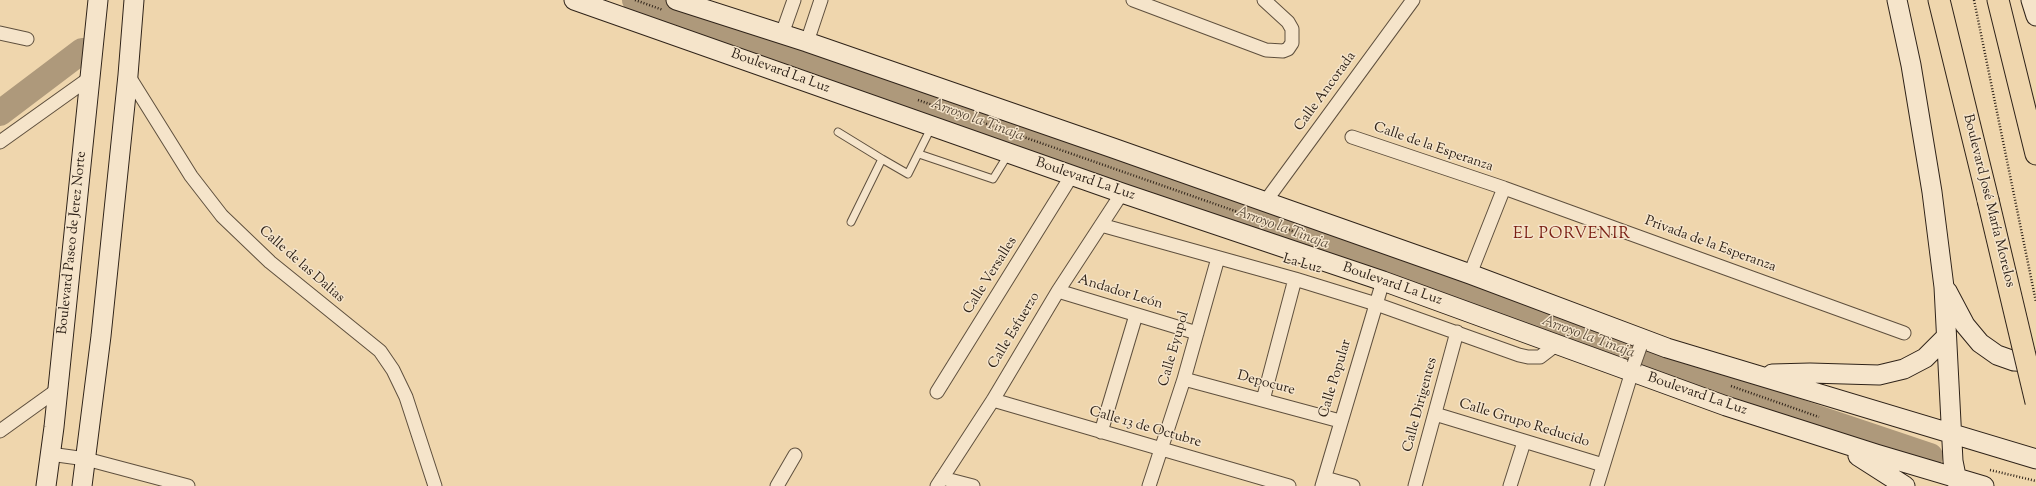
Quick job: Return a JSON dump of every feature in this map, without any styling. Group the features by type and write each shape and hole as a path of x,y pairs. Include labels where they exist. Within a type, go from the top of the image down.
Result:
{"main road":[{"name":"Boulevard Paseo de Jerez Norte","path":"46,486 91,77 98,0"},
{"path":"82,486 101,336 128,75 134,0"},
{"name":"Boulevard La Luz","path":"574,0 1122,193 1383,281 1557,344 1633,368 1726,406 1957,483 1984,486"},
{"path":"1897,0 1923,134 1944,287 1952,433 1957,483"},
{"name":"Boulevard José María Morelos","path":"1939,0 2036,402"},
{"path":"1998,0 2036,154"},
{"path":"2031,0 2036,16"},
{"path":"671,5 807,42 1470,274 1641,343 1756,375 2036,459"},
{"path":"1944,287 1965,325 1980,343 1997,355 2014,361 2036,362"},
{"path":"1756,375 1810,373 1879,375 1904,369 1925,358 1946,337"},
{"path":"1836,442 1905,486"}],"street":[{"path":"782,34 794,0"},
{"path":"807,42 821,0"},
{"path":"1133,0 1266,50 1282,51 1288,49 1292,43 1292,28 1288,22 1264,0"},
{"name":"Calle Ancorada","path":"1265,202 1413,0"},
{"path":"0,33 27,39"},
{"name":"Calle de las Dalias","path":"128,75 191,176 222,216 270,262 380,351 393,370 406,398 435,486"},
{"path":"0,142 91,77"},
{"name":"Calle de la Esperanza","path":"1352,137 1504,188"},
{"name":"Calle Versalles","path":"937,392 1072,175"},
{"path":"1470,274 1504,188"},
{"name":"Privada de la Esperanza","path":"1504,188 1904,333"},
{"name":"Calle Esfuerzo","path":"939,482 993,400 1058,291 1122,193"},
{"name":"La Luz","path":"1102,225 1294,278 1376,304 1528,358 1540,357 1557,344"},
{"name":"Calle Eyupol","path":"1149,486 1184,379 1218,258"},
{"path":"1264,400 1294,278"},
{"name":"Calle Popular","path":"1323,482 1383,281"},
{"name":"Andador León","path":"1058,291 1197,333"},
{"path":"1101,432 1136,315"},
{"name":"Calle Dirigentes","path":"1415,486 1457,332"},
{"path":"1598,486 1603,465 1641,343"},
{"name":"Depocure","path":"1184,379 1340,421"},
{"path":"0,431 57,390"},
{"name":"Calle 13 de Octubre","path":"993,400 1289,486"},
{"name":"Calle Grupo Reducido","path":"1435,414 1603,465"},
{"path":"1510,486 1524,442"},
{"path":"50,454 86,459 188,486"},
{"path":"777,486 795,455"},
{"path":"939,482 973,486"},
{"path":"1323,482 1353,486"}],"lane":[{"path":"838,132 908,174 932,126"},
{"path":"919,154 993,179 1009,153"},
{"path":"851,222 882,159"}],"path":[{"path":"636,0 671,5"},
{"path":"1974,0 2036,302"},
{"path":"914,98 1298,233"},
{"path":"1727,384 1825,419"}],"waterway":[{"name":"Arroyo la Tinaja","path":"635,0 1787,408 1930,456"},
{"path":"0,113 82,51"}],"district":[{"name":"EL PORVENIR","path":"1572,235"}]}
